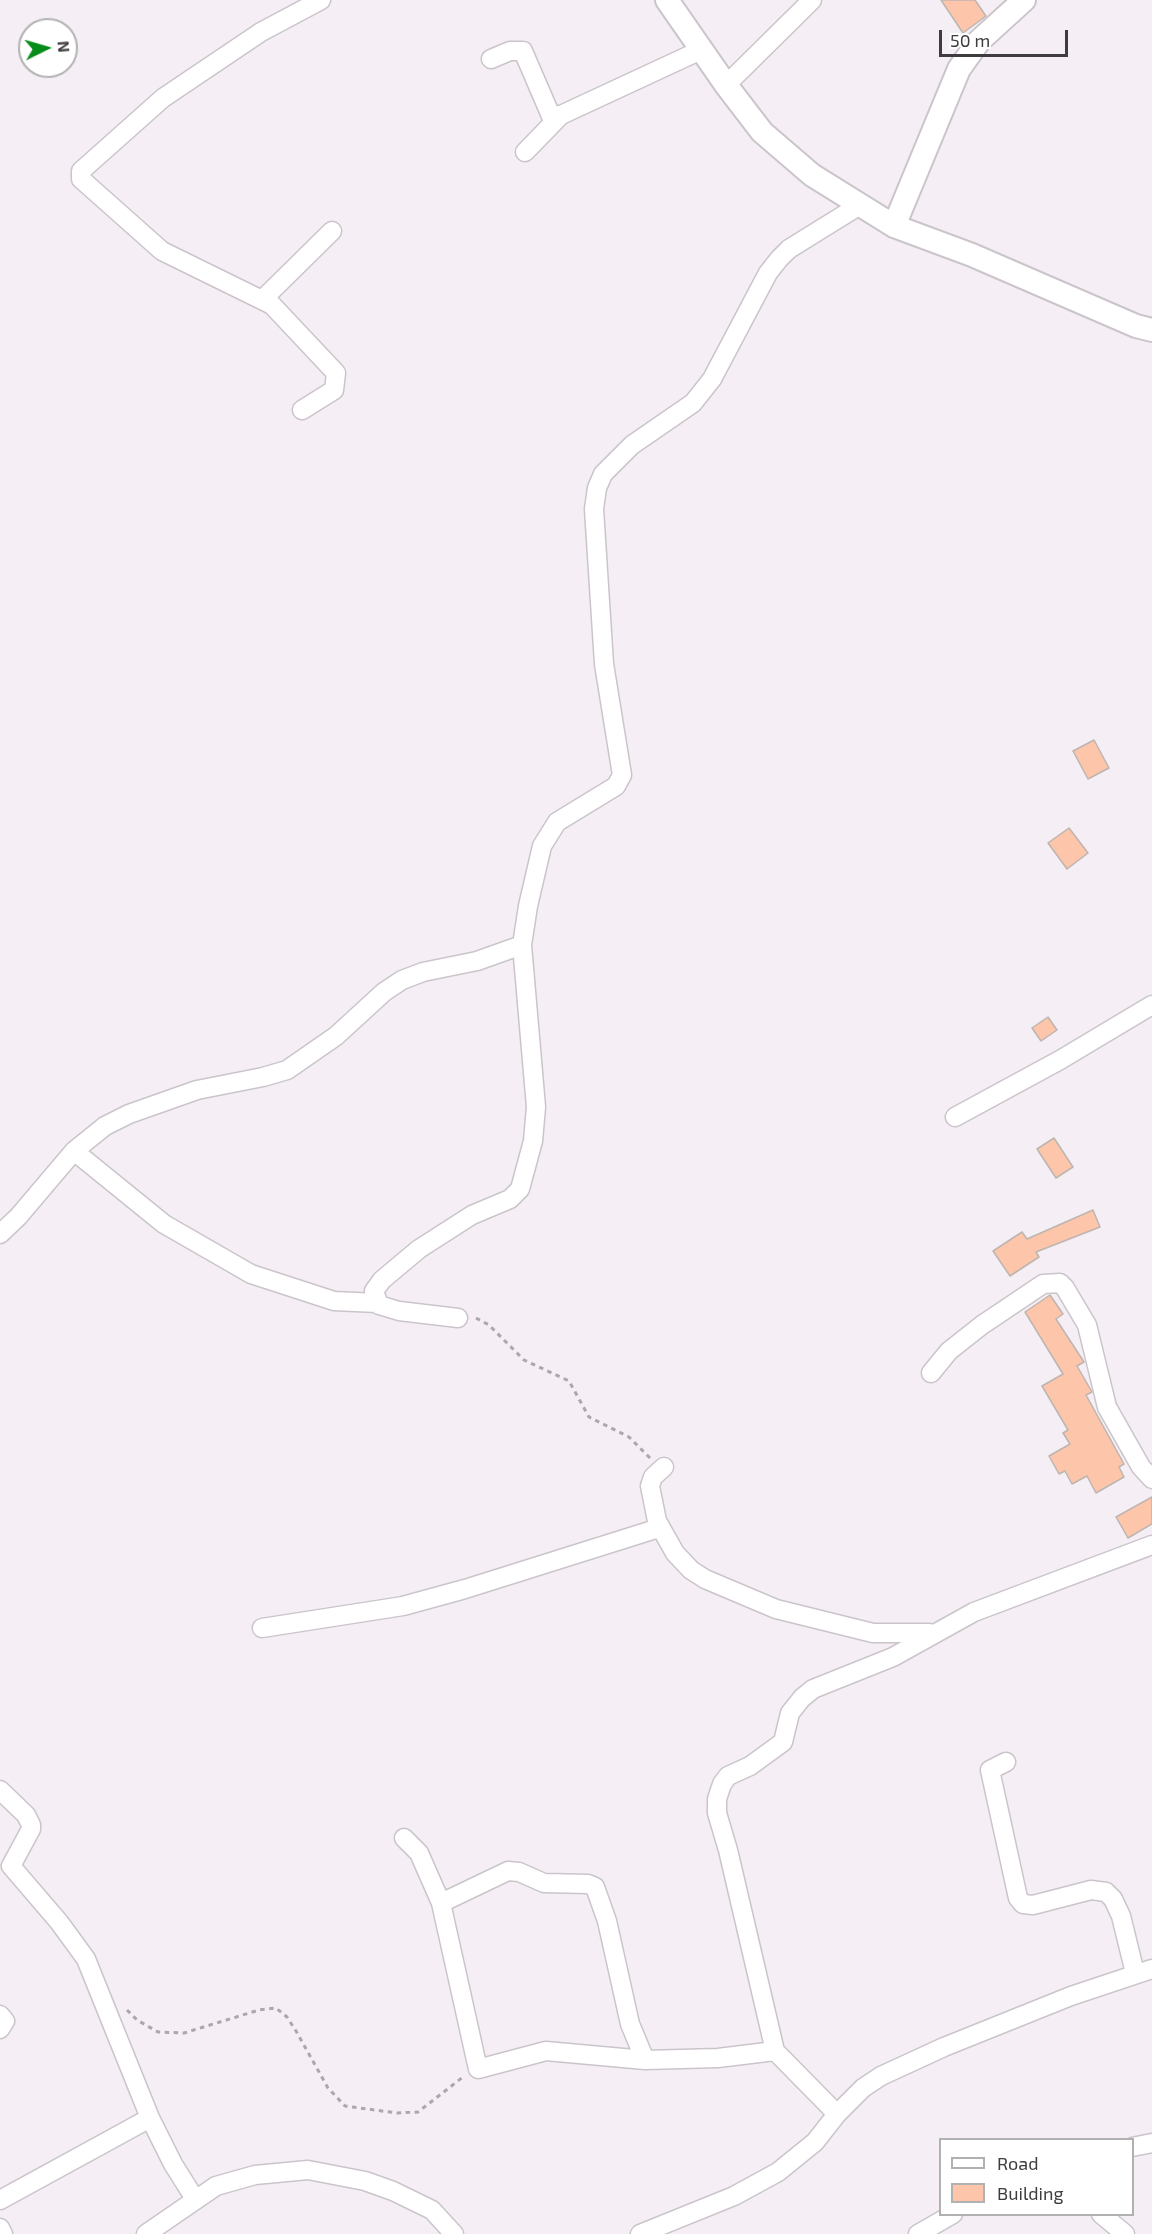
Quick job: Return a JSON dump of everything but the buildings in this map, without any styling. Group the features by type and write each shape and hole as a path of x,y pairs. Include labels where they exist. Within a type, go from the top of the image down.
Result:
{"street":[{"path":"302,410 334,390 336,373 272,304 162,251 81,179 81,171 163,98 261,32 321,0"},
{"path":"666,0 726,86 762,132 786,154 860,205 894,226 972,255 1136,326 1152,330"},
{"path":"726,86 812,0"},
{"path":"894,226 959,69 979,41 1024,0"},
{"path":"492,59 510,51 522,51 551,116 561,116"},
{"path":"525,152 561,116 702,51"},
{"path":"377,1303 374,1295 375,1288 406,1258 472,1215 510,1199 519,1192 533,1141 536,1107 522,945 528,906 542,846 549,831 557,822 616,786 621,780 619,750 605,683 594,509 603,474 632,445 693,403 712,379 768,273 779,259 789,249 860,205"},
{"path":"262,300 332,231"},
{"path":"0,1234 18,1217 74,1151 105,1126 129,1114 197,1090 287,1070 336,1036 384,992 402,980 423,972 477,961 522,945"},
{"path":"955,1117 1060,1060 1152,1005"},
{"path":"74,1151 164,1224 251,1274 334,1301 377,1303 399,1311 458,1318"},
{"path":"931,1373 949,1351 982,1325 1043,1284 1059,1283 1065,1288 1087,1324 1107,1407 1141,1467 1152,1479"},
{"path":"664,1467 653,1477 650,1486 659,1528 675,1553 691,1570 728,1591 776,1609 873,1633 932,1633"},
{"path":"262,1628 404,1606 659,1528"},
{"path":"837,2114 775,2051 728,1850 717,1813 719,1790 728,1776 750,1766 783,1742 790,1713 813,1689 894,1657 932,1633 974,1612 1152,1545"},
{"path":"640,2234 734,2196 778,2172 815,2142 837,2114 863,2088 906,2063 1144,1971 1121,1916 1107,1892 1097,1889 1033,1905 1023,1904 1018,1898 990,1770 1006,1762"},
{"path":"0,1790 26,1815 31,1825 11,1866 59,1922 86,1959 150,2118 173,2164 195,2199"},
{"path":"404,1838 419,1853 441,1903 478,2069 546,2051 645,2060 718,2058 775,2051"},
{"path":"441,1903 512,1870 544,1883 588,1884 595,1887 607,1921 630,2024 645,2060"},
{"path":"0,2015 5,2021 0,2029"},
{"path":"0,2200 150,2118"},
{"path":"1134,2147 1152,2143"},
{"path":"146,2234 216,2187 255,2175 308,2170 364,2181 393,2191 432,2210 454,2234"},
{"path":"918,2234 950,2216"},
{"path":"1103,2216 1125,2234"},
{"path":"0,2228 3,2234"}],"path":[{"path":"458,1318 469,1316 485,1322 524,1360 569,1382 589,1417 629,1437 651,1460 664,1467"},
{"path":"120,2003 137,2020 158,2032 184,2033 259,2010 276,2008 287,2017 328,2088 345,2106 397,2113 418,2112 428,2107 447,2088 478,2069"}]}
